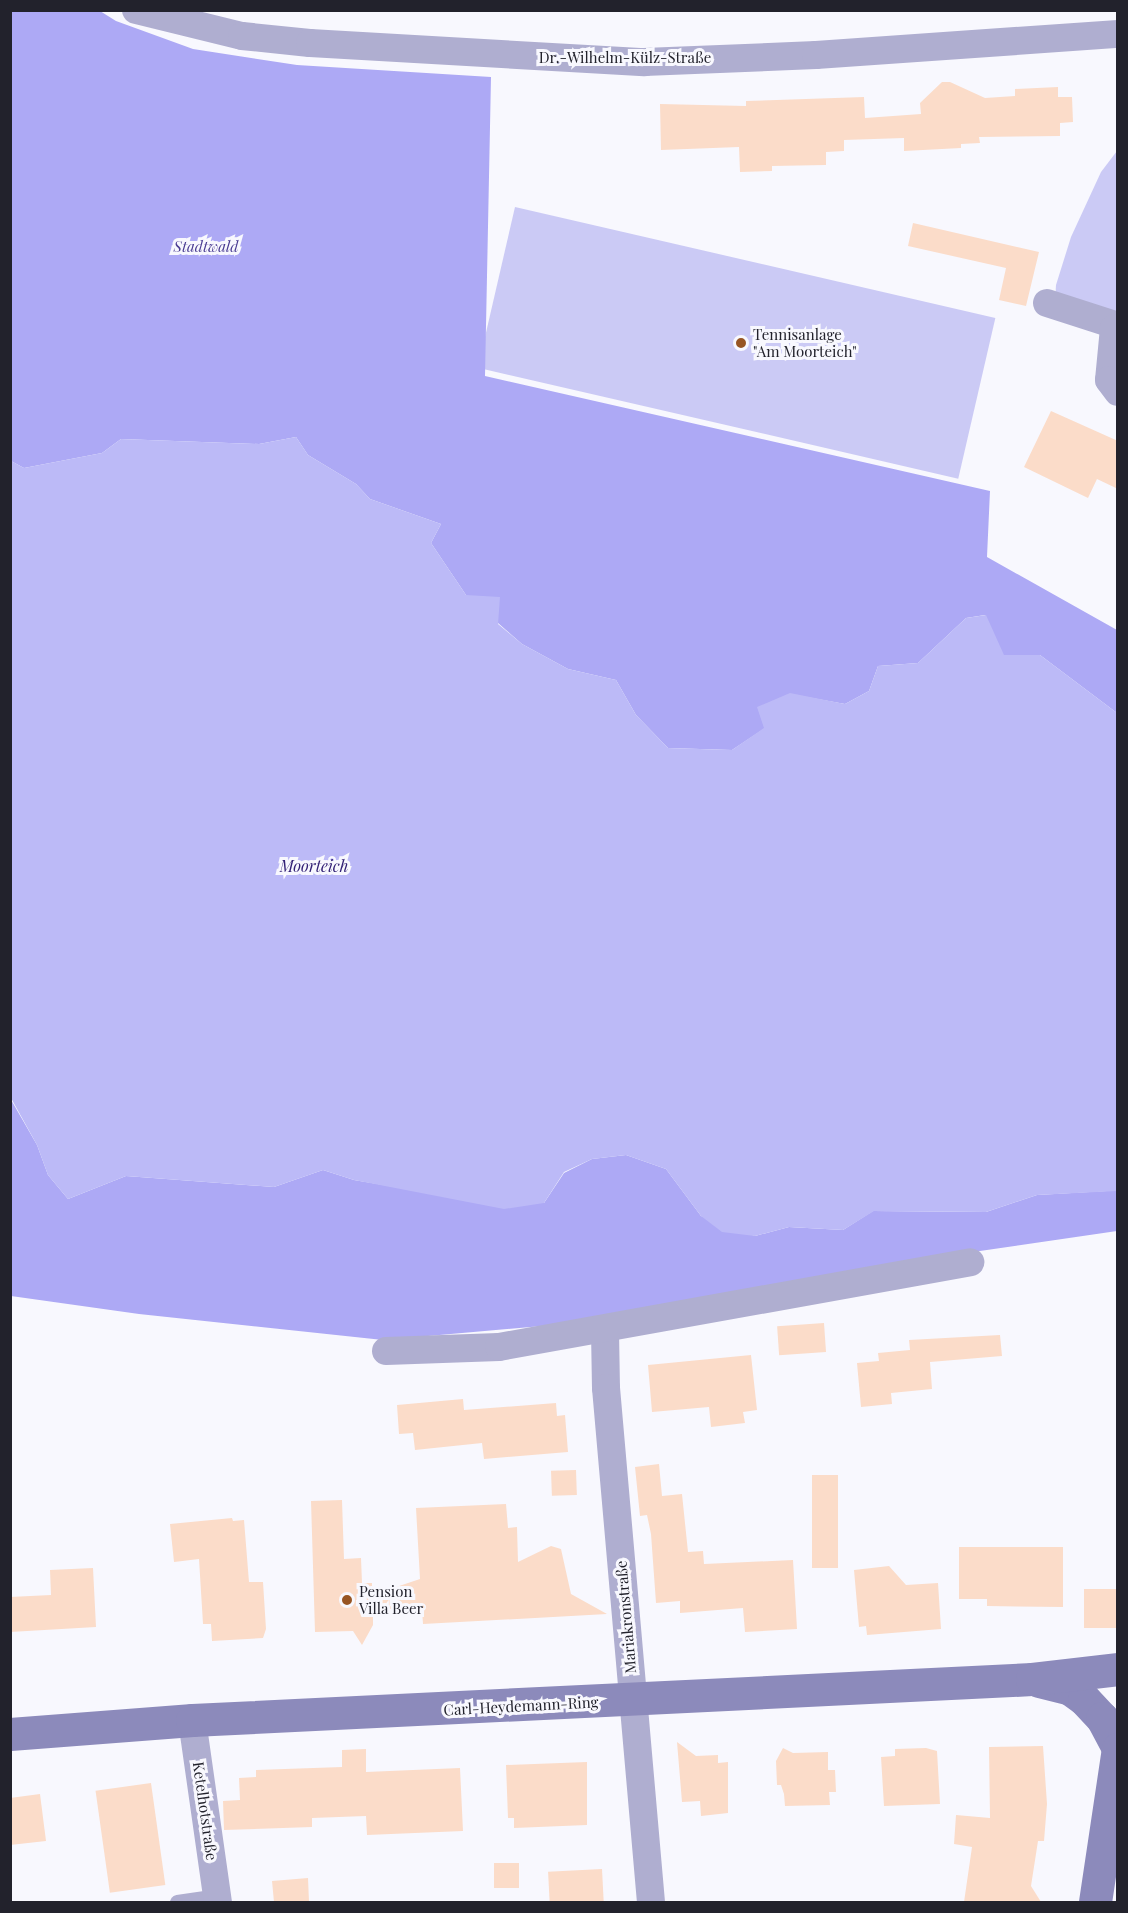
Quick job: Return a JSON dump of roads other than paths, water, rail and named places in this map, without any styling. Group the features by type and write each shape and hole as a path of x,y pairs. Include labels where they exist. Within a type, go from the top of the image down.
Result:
{"main road":[{"name":"Carl-Heydemann-Ring","path":"10,1734 192,1720 1032,1679 1118,1669"},
{"name":"Carl-Heydemann-Ring","path":"1032,1679 1070,1689 1084,1699 1102,1718 1118,1748"},
{"path":"1095,1902 1118,1748"}],"street":[{"name":"Dr.-Wilhelm-Külz-Straße","path":"136,10 242,36 310,43 644,62 816,55 1118,34"},
{"path":"1047,303 1116,327 1108,380 1118,392"},
{"path":"387,1351 498,1347 605,1331 970,1262"},
{"name":"Mariakronstraße","path":"605,1331 606,1388 651,1902"},
{"name":"Ketelhotstraße","path":"192,1720 218,1899"}],"lane":[{"path":"177,1902 218,1899"}],"water":[{"name":"Moorteich","path":"296,437 308,455 356,484 370,499 441,524 431,543 466,595 500,597 498,624 522,644 568,669 616,680 636,715 668,748 732,750 764,728 757,707 790,693 845,704 869,691 878,666 918,663 966,618 986,615 1004,655 1040,655 1117,713 1117,1191 1037,1195 986,1212 874,1211 843,1230 789,1227 755,1236 722,1232 701,1216 666,1169 626,1155 592,1159 564,1172 544,1203 504,1209 354,1180 323,1170 274,1187 126,1176 68,1199 48,1175 37,1145 11,1098 11,461 24,468 102,453 121,439 259,444"}],"place":[{"name":"Tennisanlage \"Am Moorteich\"","path":"741,343"},
{"name":"Pension Villa Beer","path":"347,1600"}],"park label":[{"name":"Stadtwald","path":"206,247"}]}
